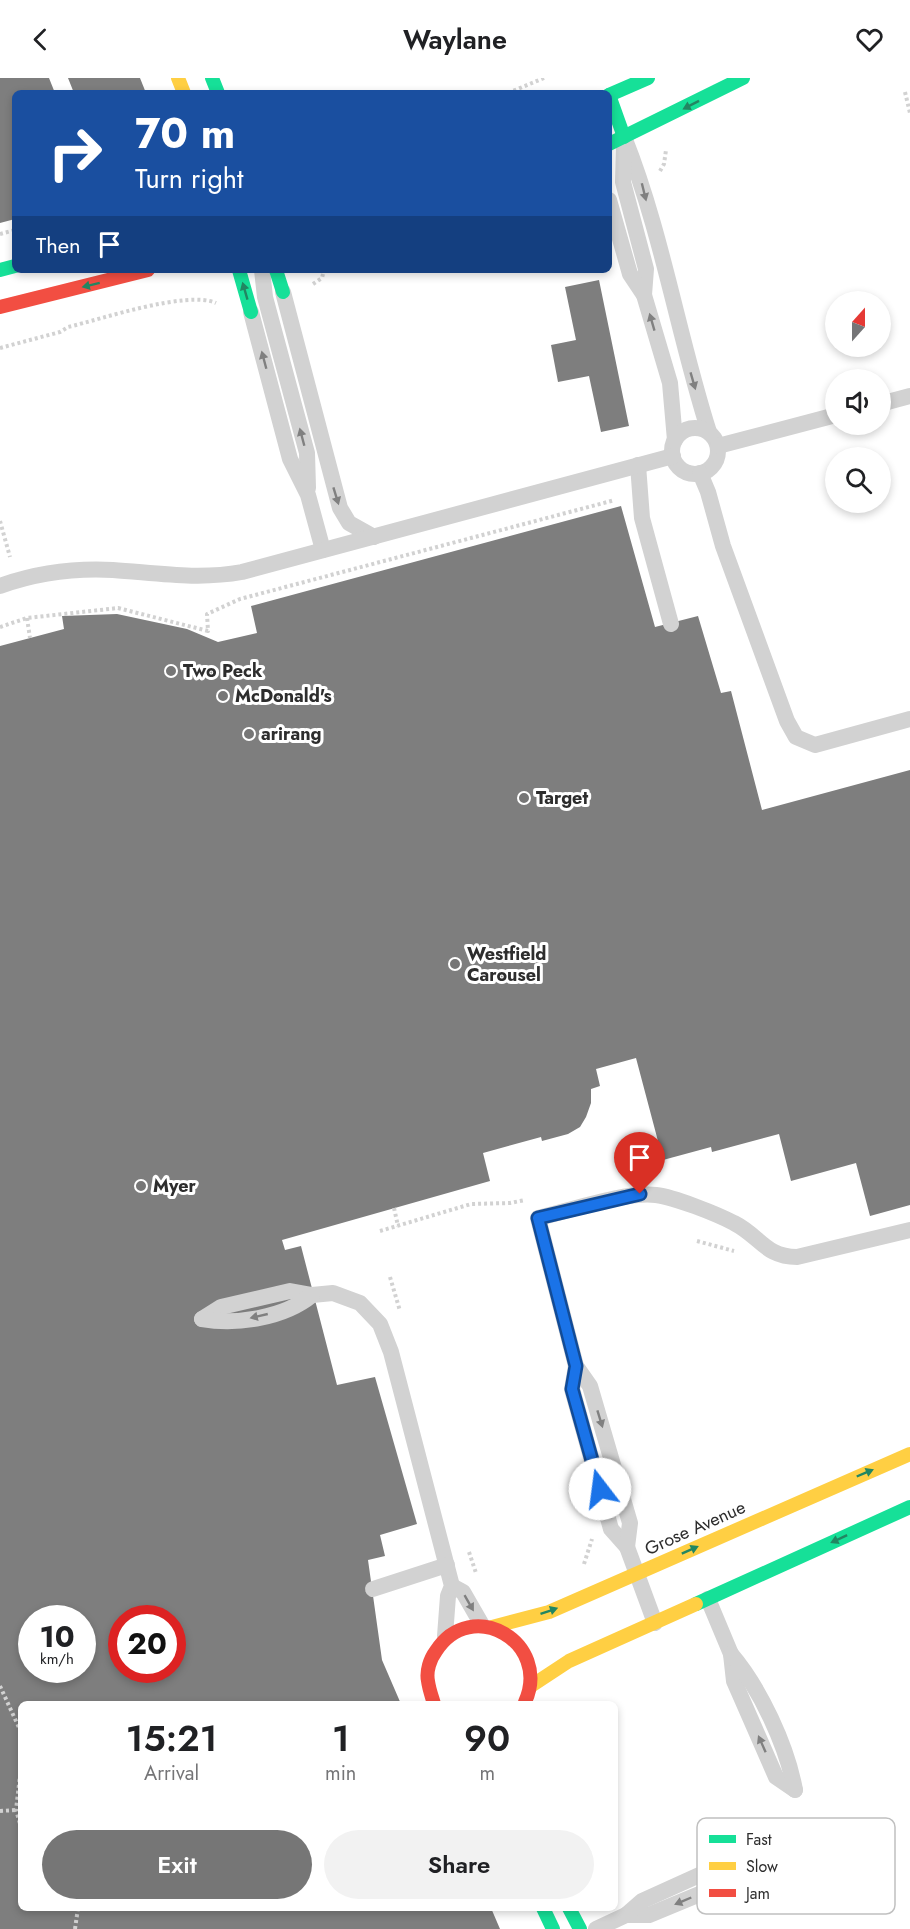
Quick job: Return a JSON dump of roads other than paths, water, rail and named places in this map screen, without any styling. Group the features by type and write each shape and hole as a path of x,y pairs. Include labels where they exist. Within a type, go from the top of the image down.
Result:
{"street":[{"path":"612,94 648,78"},
{"path":"612,112 617,141 743,78"},
{"path":"0,308 136,273"},
{"path":"240,273 250,312"},
{"path":"277,273 283,292"},
{"name":"Grose Avenue","path":"446,1636 462,1627 487,1626 549,1612 910,1454"},
{"path":"531,1686 569,1661 910,1507"},
{"path":"487,1626 509,1635 523,1649 530,1667 531,1686 525,1701"},
{"path":"433,1701 428,1691 426,1671 433,1652 446,1636"},
{"path":"544,1911 553,1929"},
{"path":"570,1911 580,1929"}],"lane":[{"path":"617,141 623,182 646,269 644,295"},
{"path":"612,211 630,274 644,295 670,383 674,448 681,469 688,473 700,473 710,468 716,461 713,439 693,383 640,177 617,141"},
{"path":"262,273 265,297 307,453 308,495"},
{"path":"283,292 340,508 349,523 374,537"},
{"path":"250,312 290,459 308,495 323,550"},
{"path":"891,401 910,396"},
{"path":"0,586 33,577 80,570 215,577 374,537 638,465 674,448 679,434 694,428 713,439 825,417"},
{"path":"638,465 642,518 671,624"},
{"path":"700,473 727,557 787,721 796,737 815,745 910,719"},
{"path":"656,1623 627,1547 611,1529 572,1389 576,1366 538,1218 628,1197 656,1195 736,1223 772,1252 797,1257 910,1230"},
{"path":"312,1295 296,1308 226,1323 202,1319 221,1307 290,1291 312,1295 333,1293 360,1303 380,1324 391,1352 452,1586 448,1596 446,1636"},
{"path":"373,1589 447,1565"},
{"path":"452,1586 462,1592 487,1626"},
{"path":"708,1599 731,1654 734,1681 776,1777 795,1790 791,1768 749,1674 731,1654"},
{"path":"596,1929 626,1915 642,1901 697,1876"},
{"path":"626,1915 649,1915 697,1895"}],"place":[{"name":"Two Peck","path":"171,671"},
{"name":"McDonald's","path":"223,696"},
{"name":"arirang","path":"249,734"},
{"name":"Target","path":"524,798"},
{"name":"Westfield Carousel","path":"455,964"},
{"name":"Myer","path":"141,1186"}]}
